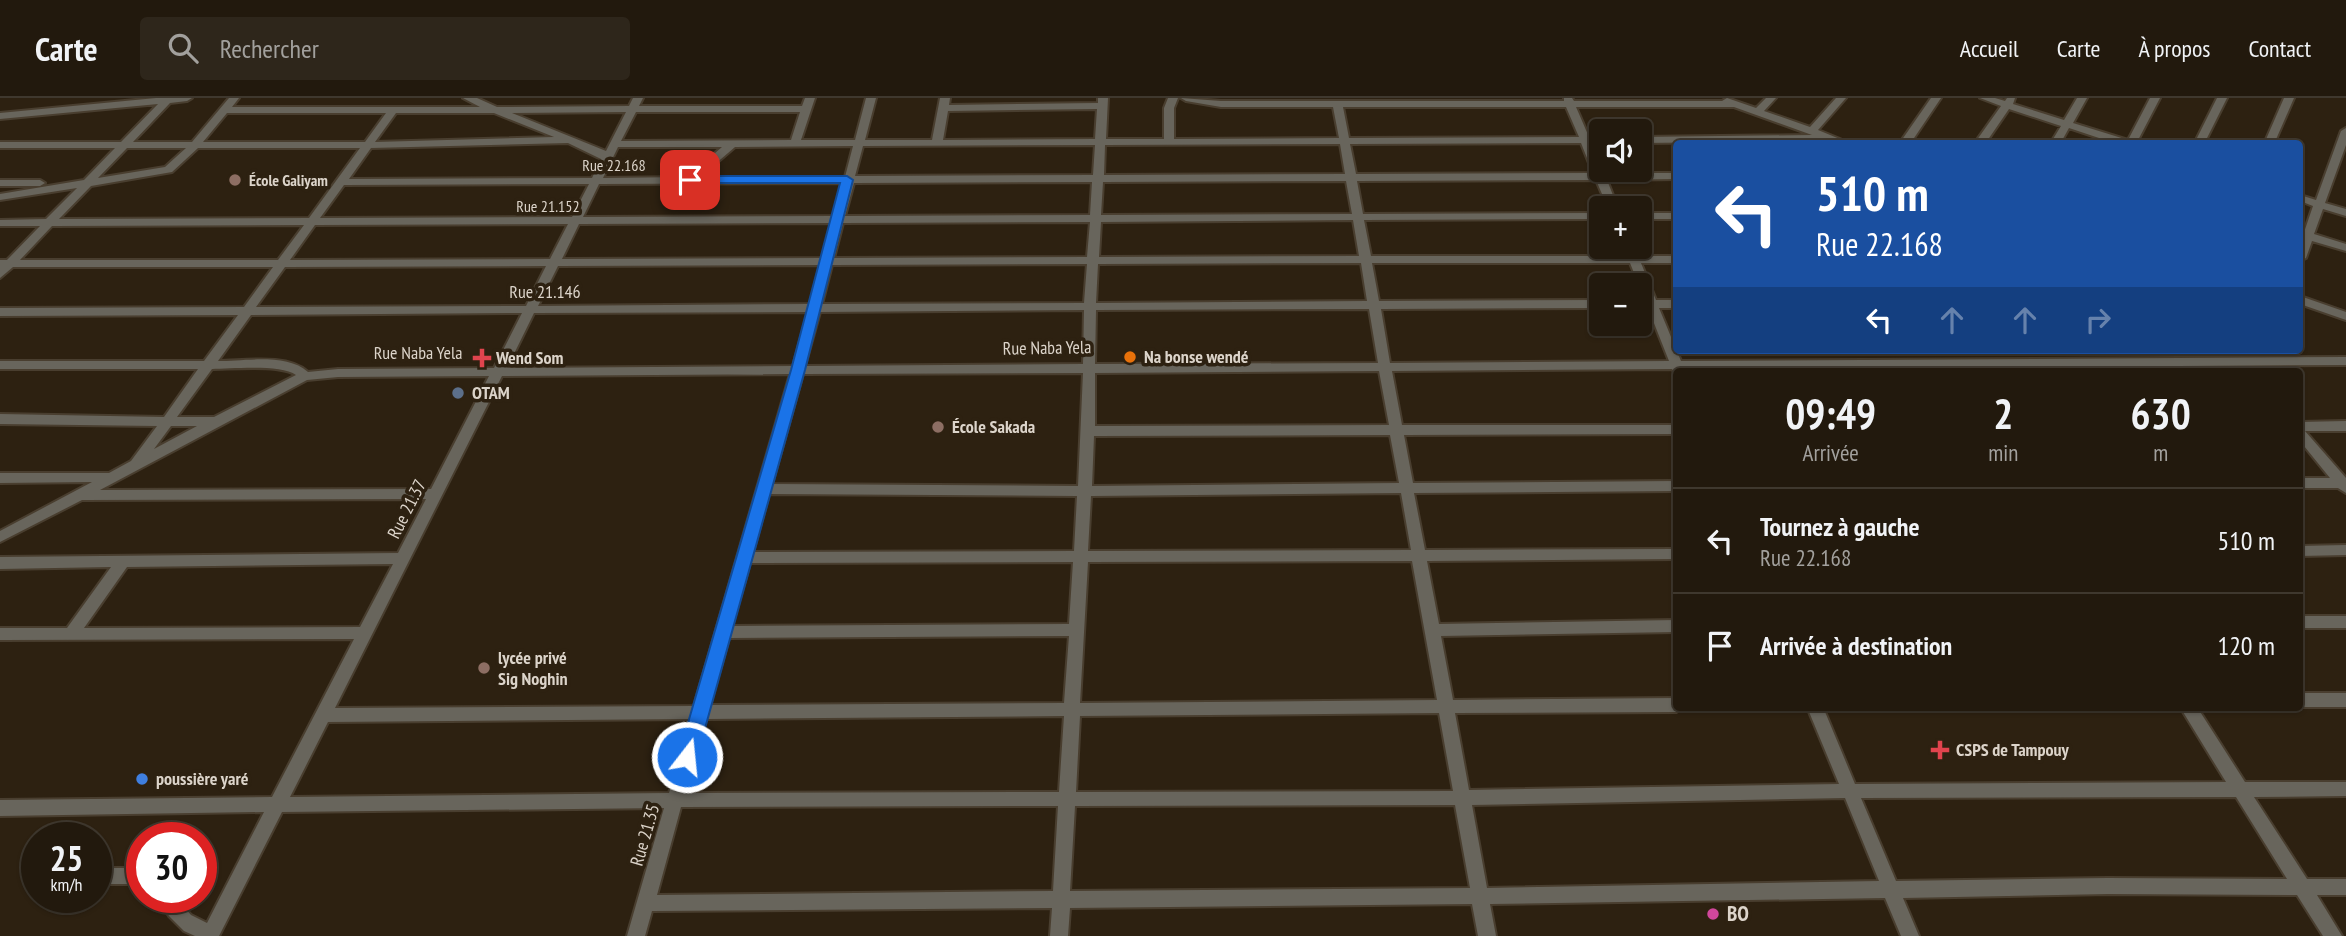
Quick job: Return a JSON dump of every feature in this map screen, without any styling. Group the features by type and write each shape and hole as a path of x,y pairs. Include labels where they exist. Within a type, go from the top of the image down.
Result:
{"street":[{"path":"0,116 187,98"},
{"path":"0,197 168,170 227,110 234,98"},
{"path":"468,98 603,154 606,158"},
{"name":"Rue 21.37","path":"211,934 638,98"},
{"path":"735,109 747,98"},
{"name":"Rue 21.35","path":"636,936 798,370 871,98"},
{"path":"1168,141 1169,108 1173,98"},
{"path":"1186,98 1221,104 1734,103"},
{"path":"1365,104 1383,98"},
{"path":"1720,98 1837,140"},
{"path":"1758,112 1771,98"},
{"path":"1812,131 1841,98"},
{"path":"1907,140 1937,98"},
{"path":"1985,98 2009,101 2118,140"},
{"path":"2058,140 2082,98"},
{"path":"2132,140 2155,98"},
{"path":"2201,140 2222,98"},
{"path":"2271,140 2289,98"},
{"path":"0,274 5,264 49,224 169,99"},
{"path":"1982,140 2009,101"},
{"path":"937,142 944,103 1103,102 1090,307 1091,367 1085,491 1059,936"},
{"path":"1569,102 1589,150"},
{"path":"227,110 735,109 808,103 795,143"},
{"path":"1338,105 1487,936"},
{"path":"134,466 393,110"},
{"path":"2303,250 2346,131"},
{"path":"1652,140 1832,138"},
{"path":"0,145 368,145 570,140"},
{"path":"615,144 1589,140"},
{"path":"690,180 733,144"},
{"name":"Rue 22.168","path":"1652,176 1673,176"},
{"name":"Rue 22.168","path":"341,181 1589,177"},
{"path":"0,183 44,184 50,188"},
{"path":"2303,199 2346,213"},
{"name":"Rue 21.152","path":"0,223 1589,216"},
{"path":"1652,216 1673,216"},
{"path":"2308,236 2346,248"},
{"path":"5,264 1366,260 1589,254"},
{"path":"1652,256 1673,259"},
{"path":"2303,301 2346,316"},
{"name":"Rue 21.146","path":"0,312 1589,304"},
{"path":"1652,304 1673,304"},
{"path":"1652,316 1678,367"},
{"name":"Rue Naba Yela","path":"0,537 305,376 338,373 1385,365 2242,366 2346,361"},
{"path":"0,365 287,365 296,368 305,376"},
{"path":"0,419 168,419 215,422"},
{"path":"2303,426 2346,426"},
{"path":"1088,431 1673,429"},
{"path":"2303,436 2345,485"},
{"path":"0,478 112,477"},
{"path":"2303,483 2345,485"},
{"path":"764,489 1085,491 1673,486"},
{"path":"79,495 436,494"},
{"path":"2303,551 2346,550"},
{"path":"744,558 1673,554"},
{"path":"0,563 404,558"},
{"path":"71,634 123,562"},
{"path":"2303,622 2346,622"},
{"path":"1432,630 1673,626"},
{"path":"723,632 1076,630"},
{"path":"1,636 365,633"},
{"path":"2303,701 2346,700"},
{"path":"323,715 1673,705"},
{"path":"1817,711 1910,936"},
{"path":"2190,711 2333,936"},
{"path":"0,808 675,800 1462,798 1850,791 2346,789"},
{"path":"646,903 1480,896 2108,886 2346,887"},
{"path":"177,913 195,930 211,934"}],"place":[{"name":"École Galiyam","path":"235,180"},
{"name":"Na bonse wendé","path":"1130,357"},
{"name":"Wend Som","path":"482,358"},
{"name":"OTAM","path":"458,393"},
{"name":"École Sakada","path":"938,427"},
{"name":"lycée privé Sig Noghin","path":"484,668"},
{"name":"CSPS de Tampouy","path":"1940,750"},
{"name":"poussière yaré","path":"142,779"},
{"name":"BO","path":"1713,914"}],"route":[{"path":"687,757 798,370 847,180 690,180"}]}
